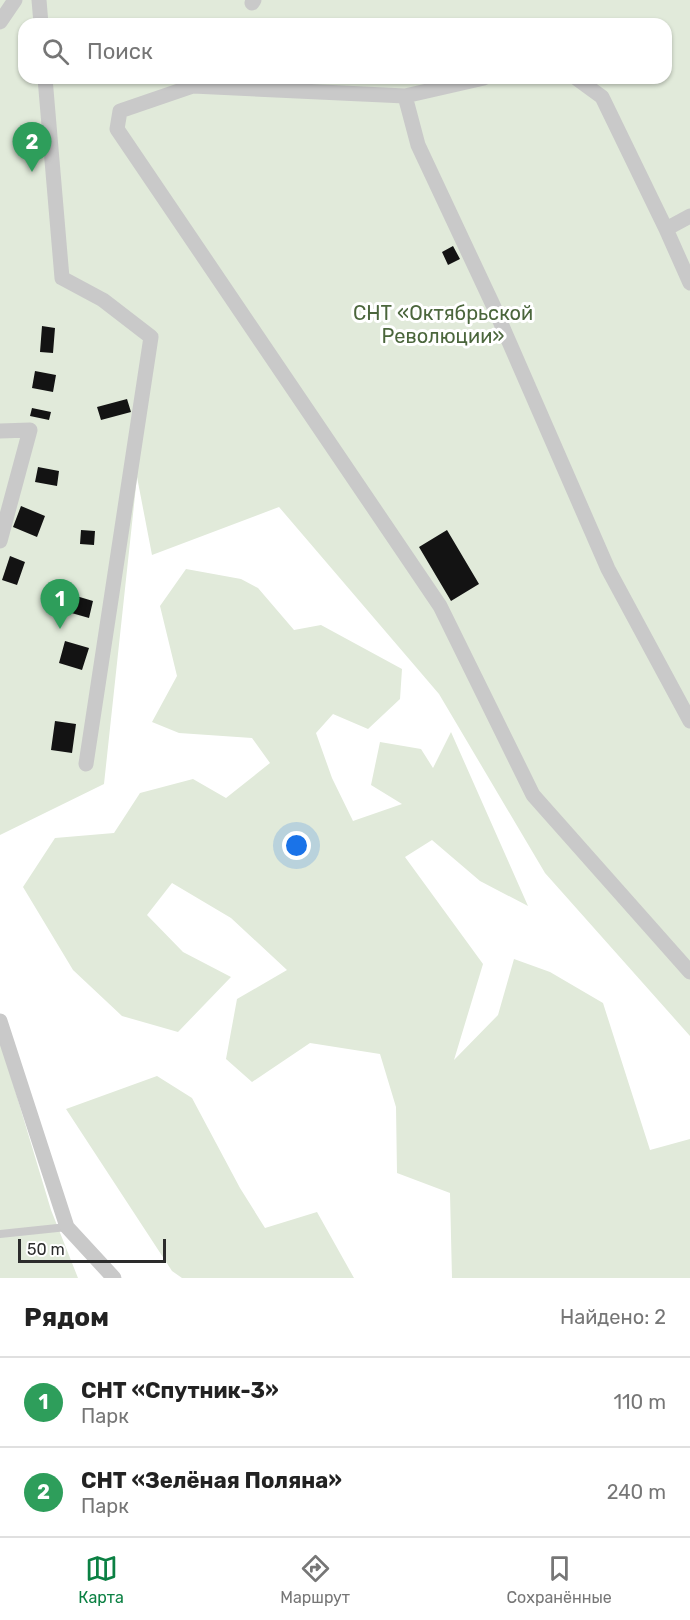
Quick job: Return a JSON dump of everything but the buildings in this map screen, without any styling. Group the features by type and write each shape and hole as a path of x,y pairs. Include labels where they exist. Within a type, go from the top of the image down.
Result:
{"street":[{"path":"0,22 15,0"},
{"path":"39,0 40,18"},
{"path":"46,84 62,278 103,300 151,337 86,764"},
{"path":"458,84 405,96 193,86 120,111 117,129 440,606 533,795 690,972"},
{"path":"584,84 602,97 690,283"},
{"path":"405,96 418,146 493,306 608,569 690,721"},
{"path":"666,229 690,216"},
{"path":"0,431 30,430 0,541"},
{"path":"0,1021 3,1046 68,1227 114,1278"}],"lane":[{"path":"0,1234 68,1227"}],"green space":[{"name":"СНТ «Октябрьской Революции»","path":"0,0 690,0 690,1036 545,873 439,694 279,507 152,555 137,477 104,784 0,835"},
{"path":"186,569 241,579 258,588 294,630 321,625 402,669 400,699 368,729 333,714 316,733 332,778 353,821 402,804 371,785 380,742 421,749 433,768 451,732 528,906 480,881 432,840 405,857 483,964 454,1060 498,1015 514,959 550,972 603,1003 650,1150 690,1139 690,1278 452,1278 450,1193 397,1173 396,1107 380,1054 310,1043 252,1082 226,1059 237,999 287,970 231,918 172,883 147,915 183,952 231,977 178,1032 122,1016 73,970 23,887 55,838 114,833 140,793 193,779 226,798 270,763 252,738 179,733 152,722 177,676 160,606"},
{"path":"0,1040 51,1210 78,1278 0,1278"},
{"path":"157,1076 192,1098 240,1188 265,1228 317,1212 354,1278 182,1278 172,1271 66,1109"}],"place":[{"name":"СНТ «Зелёная Поляна»","path":"32,172"},
{"name":"СНТ «Спутник-3»","path":"60,629"}]}
